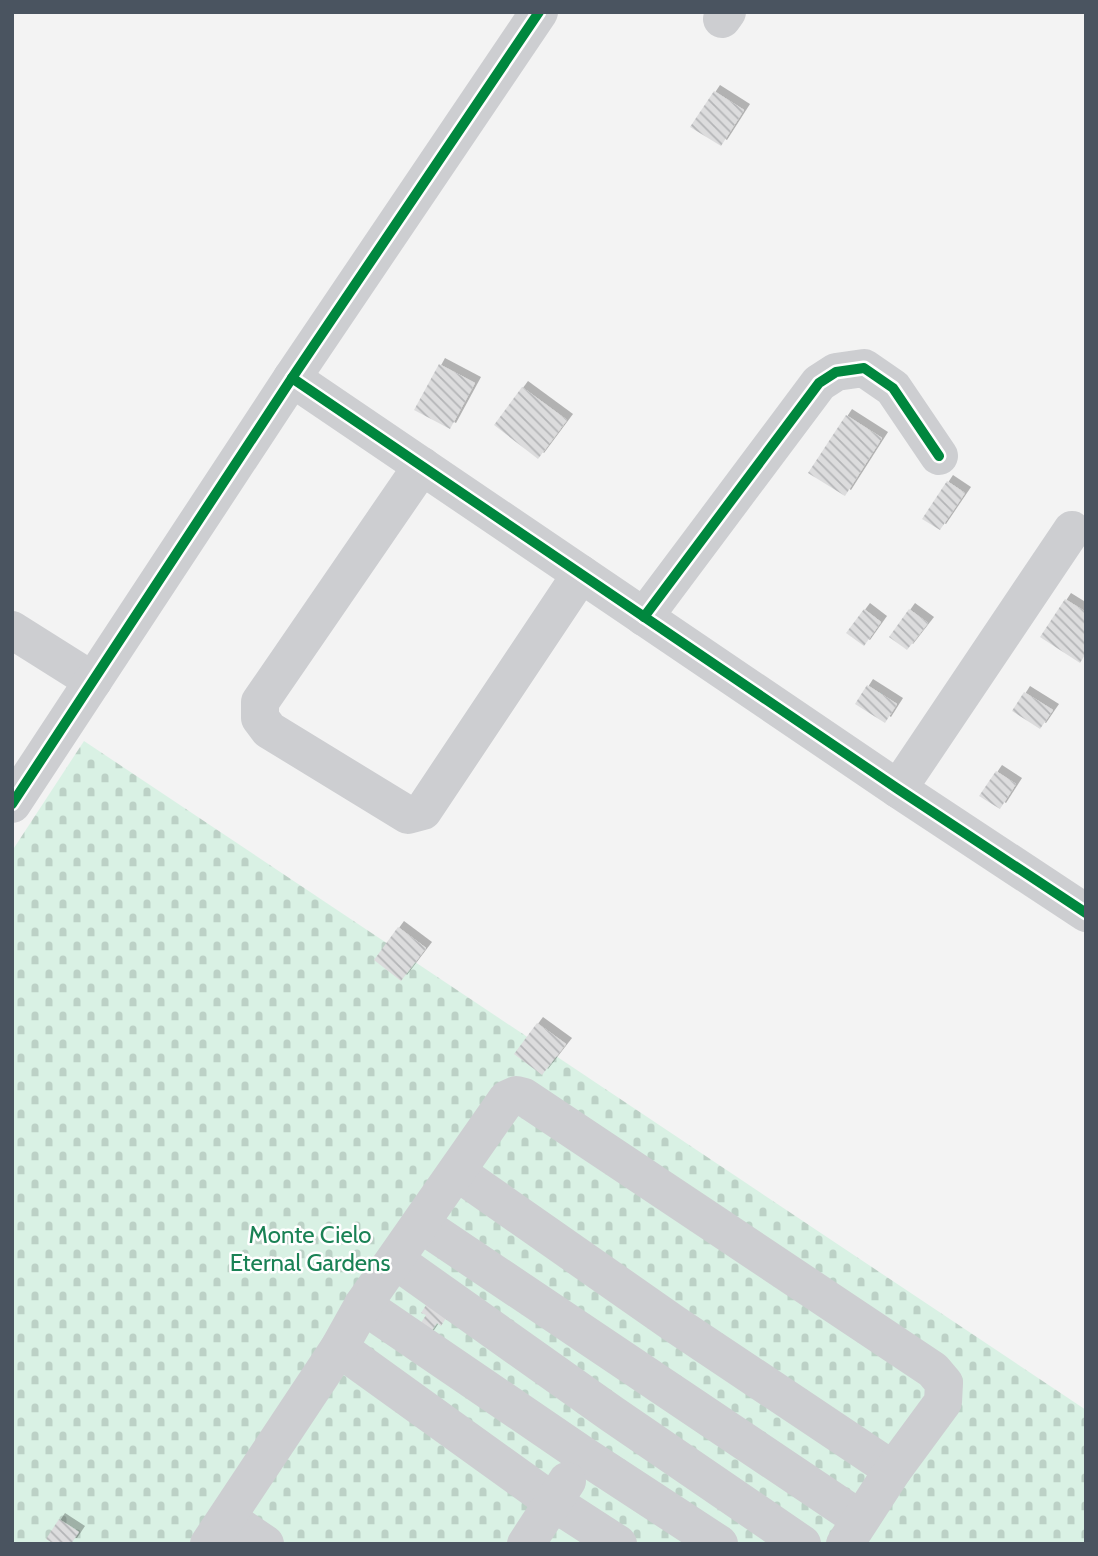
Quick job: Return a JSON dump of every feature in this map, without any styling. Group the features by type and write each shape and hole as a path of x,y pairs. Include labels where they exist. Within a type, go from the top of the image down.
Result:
{"street":[{"path":"12,804 292,377 539,12"},
{"path":"644,617 819,383 836,372 864,368 893,388 939,456"},
{"path":"292,377 1086,914"},
{"path":"422,466 260,702 260,718 269,730 408,815 423,811 582,574"},
{"path":"898,789 1072,530"},
{"path":"12,630 93,681"},
{"path":"265,1544 218,1531 339,1348 363,1305 507,1099 516,1095 524,1097 933,1370 944,1383 946,1392 943,1402 893,1470 853,1532 639,1372 421,1224"},
{"path":"457,1172 673,1323 893,1470"},
{"path":"395,1260 612,1414 802,1544"},
{"path":"363,1305 719,1544"},
{"path":"526,1544 673,1323"},
{"path":"339,1348 553,1502 618,1544"}],"green space":[{"name":"Monte Cielo Eternal Gardens","path":"84,741 1086,1410 1086,1544 12,1544 12,851"}],"building":[{"path":"714,91 744,110 721,146 690,127"},
{"path":"439,364 475,383 450,429 414,410"},
{"path":"522,387 567,420 538,459 494,425"},
{"path":"846,415 882,438 845,496 808,473"},
{"path":"947,481 965,493 940,530 922,519"},
{"path":"1065,599 1086,612 1086,653 1080,663 1040,637"},
{"path":"864,609 881,622 864,646 846,633"},
{"path":"909,609 928,623 907,650 889,637"},
{"path":"867,685 897,704 885,723 855,704"},
{"path":"1024,692 1053,710 1040,729 1012,711"},
{"path":"996,771 1016,784 1000,809 979,796"},
{"path":"398,927 426,948 401,981 374,960"},
{"path":"537,1023 566,1044 542,1075 514,1054"},
{"path":"433,1294 453,1307 441,1326 437,1323 424,1342 413,1335 426,1315 421,1313"},
{"path":"59,1519 79,1532 71,1544 54,1544 46,1539"}],"cycle path":[{"path":"12,804 292,378 539,12"},
{"path":"644,617 819,383 836,372 864,368 893,388 939,456"},
{"path":"292,378 898,789 1086,913"}]}
